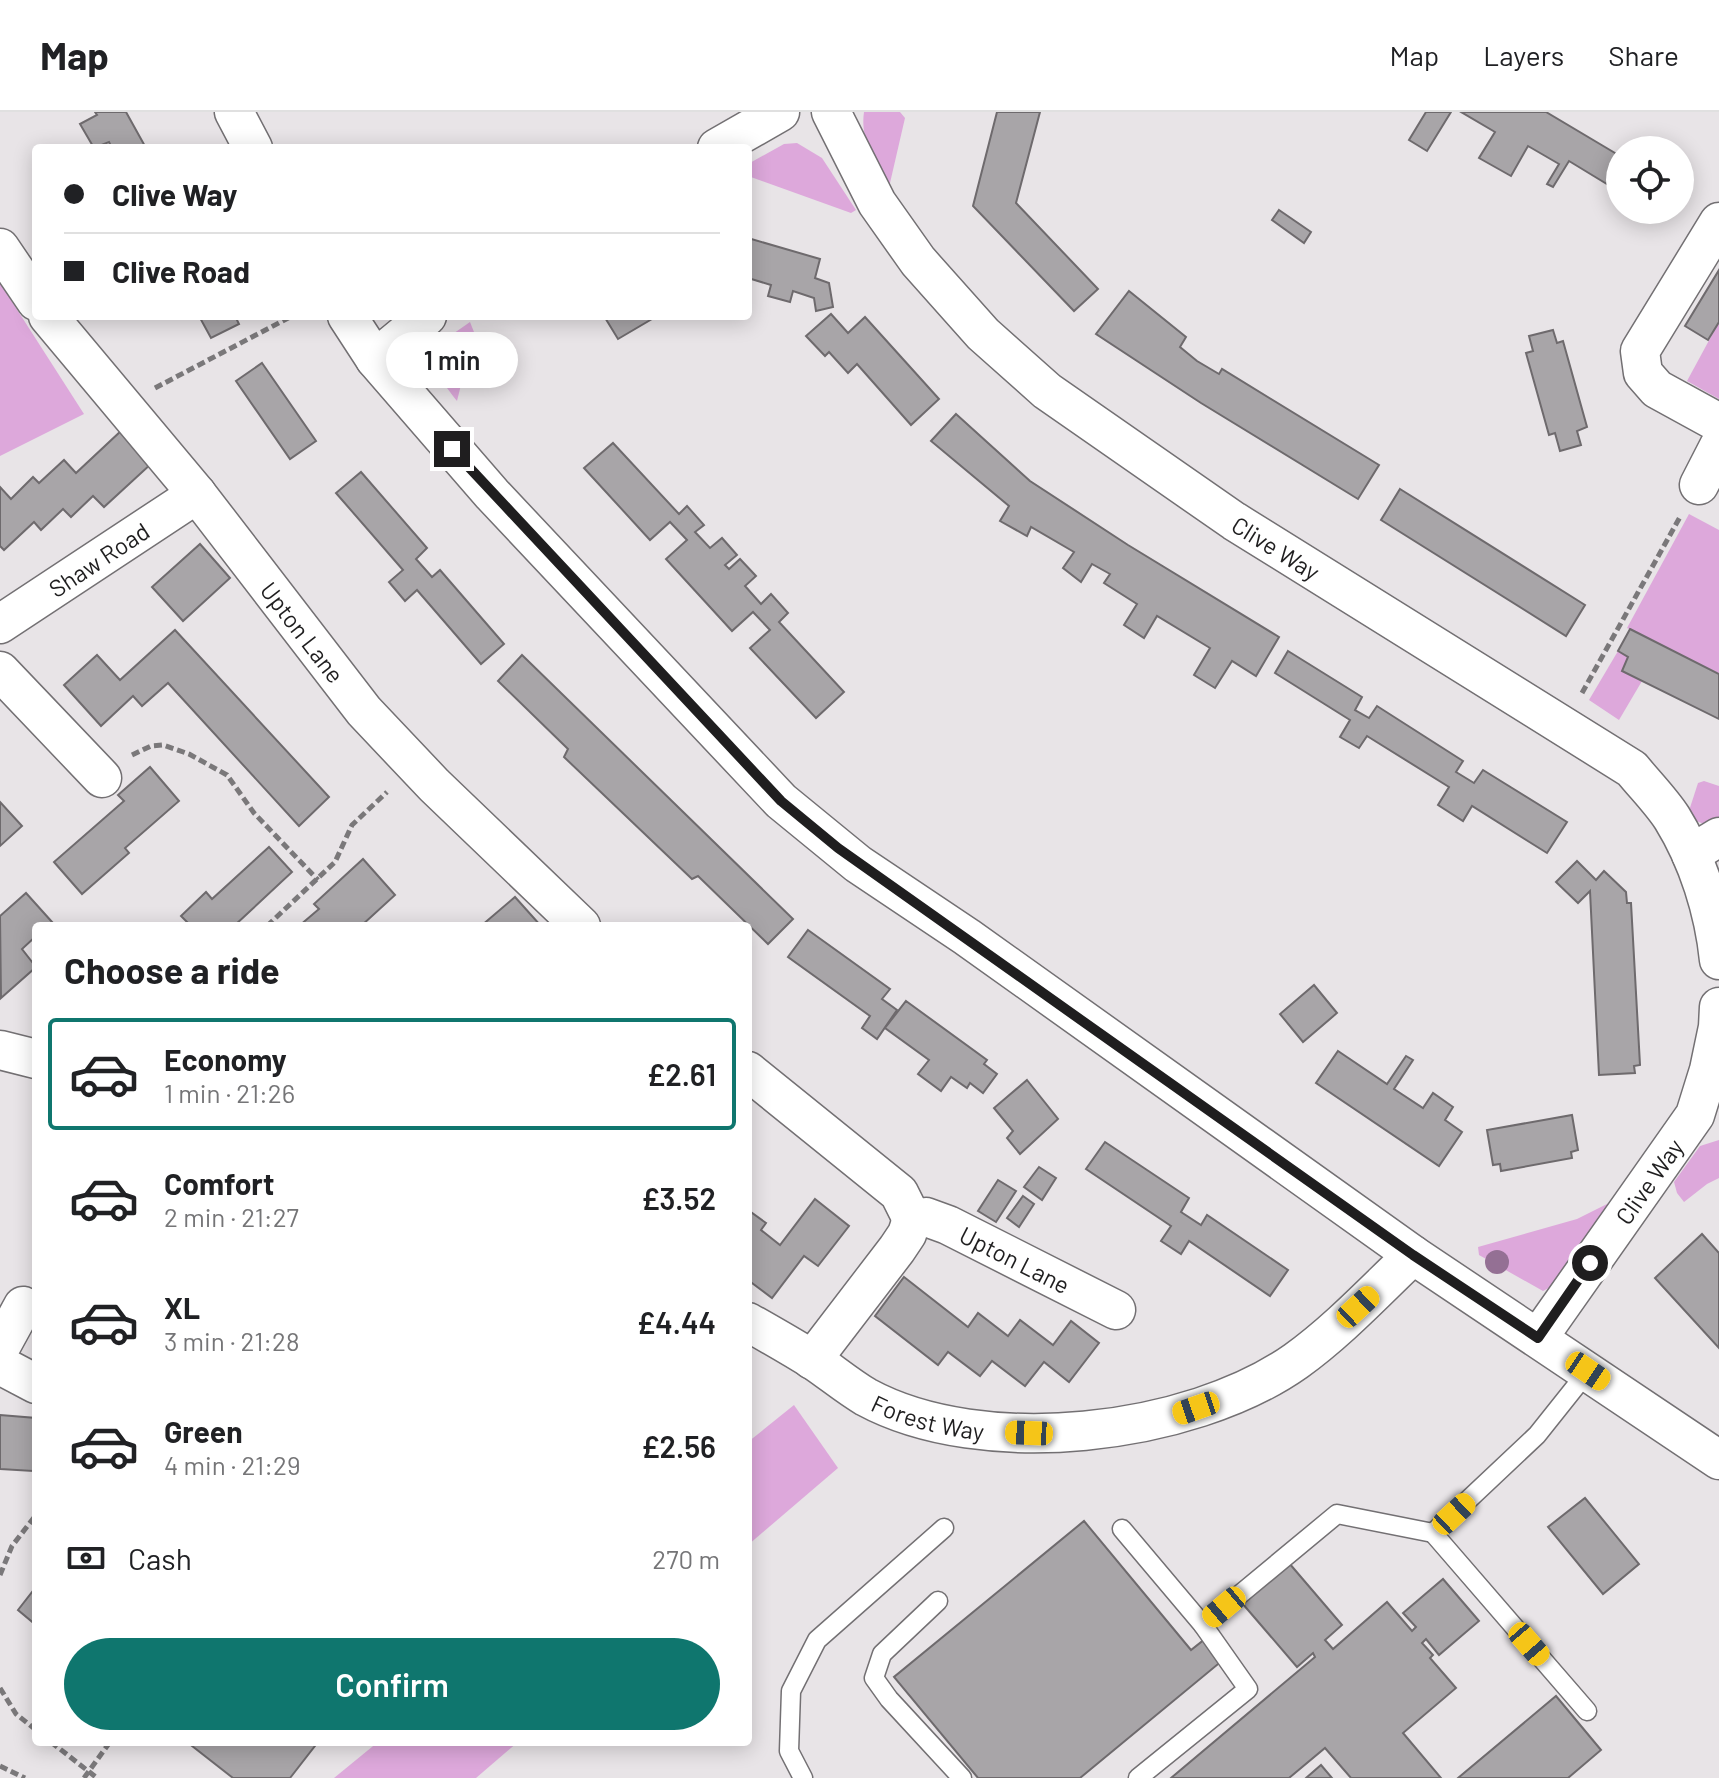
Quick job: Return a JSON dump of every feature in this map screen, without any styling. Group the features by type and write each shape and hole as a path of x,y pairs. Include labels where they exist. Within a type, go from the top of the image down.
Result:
{"street":[{"path":"234,112 251,144"},
{"path":"724,144 780,112"},
{"name":"Clive Way","path":"831,112 877,203 918,261 983,334 1047,391 1234,521 1632,769 1671,817 1705,845 1719,960"},
{"path":"1719,222 1640,351 1643,373 1657,389 1719,423"},
{"path":"0,248 32,295"},
{"name":"Upton Lane","path":"51,320 197,494 364,711 416,766 577,922"},
{"path":"350,320 375,359 492,494 781,801 858,864 967,937 1413,1255 1717,1456"},
{"path":"375,359 422,320"},
{"path":"1699,485 1719,446"},
{"name":"Shaw Road","path":"0,624 197,494"},
{"path":"0,671 102,778"},
{"name":"Clive Way","path":"1538,1338 1707,1119 1709,1070 1719,1007"},
{"path":"0,1050 32,1058"},
{"path":"752,1074 899,1193 912,1219 897,1249 812,1360"},
{"name":"Upton Lane","path":"912,1219 926,1217 948,1225 1116,1310"},
{"name":"Forest Way","path":"752,1324 867,1397 925,1420 968,1430 1029,1433 1129,1425 1174,1416 1241,1393 1295,1361 1340,1324 1413,1255"},
{"path":"0,1348 23,1306"},
{"path":"0,1365 32,1382"}],"lane":[{"path":"1433,1533 1537,1435 1588,1371"},
{"path":"1203,1625 1337,1514 1433,1533 1587,1711"},
{"path":"803,1778 789,1751 791,1691 817,1640 944,1528"},
{"path":"1122,1529 1203,1625 1248,1689 1138,1778"},
{"path":"938,1601 882,1654 874,1678 889,1699 962,1778"}],"path":[{"path":"123,405 284,320"},
{"path":"1576,703 1699,485"},
{"path":"102,778 127,757 151,746 163,745 189,754 227,775 254,813 318,880"},
{"path":"271,922 335,862 352,825 416,766"},
{"path":"0,1575 12,1546 32,1520"},
{"path":"0,1688 16,1714 32,1727"},
{"path":"56,1746 97,1778"},
{"path":"84,1778 107,1746"},
{"path":"0,1766 25,1778"}],"shaded area":[{"path":"864,112 900,112 905,118 890,183 885,185 866,141"},
{"path":"797,143 822,158 856,210 851,213 752,177 752,162 784,144"},
{"path":"0,283 84,414 0,456"},
{"path":"470,322 474,332 457,401 437,374 431,357 442,342"},
{"path":"1719,322 1719,399 1687,381"},
{"path":"1689,514 1719,530 1719,674 1627,628"},
{"path":"1618,651 1628,657 1642,681 1619,720 1589,700"},
{"path":"1704,781 1719,786 1719,824 1706,825 1687,817 1698,783"},
{"path":"1719,1140 1719,1178 1684,1202 1674,1182 1700,1146"},
{"path":"1611,1202 1566,1279 1543,1291 1479,1255 1478,1247 1577,1219"},
{"path":"794,1405 838,1468 752,1542 752,1439"},
{"path":"373,1746 513,1746 476,1778 334,1778"}],"building":[{"path":"95,112 126,112 144,144 92,144 80,124 97,115"},
{"path":"997,112 1040,112 1016,203 1098,289 1074,311 973,206"},
{"path":"1426,112 1451,112 1427,151 1409,140"},
{"path":"1461,112 1546,112 1606,148 1606,183 1569,161 1553,187 1547,184 1559,164 1528,146 1511,176 1479,158 1495,132"},
{"path":"1279,210 1311,232 1304,243 1272,220"},
{"path":"752,239 820,259 815,278 829,283 833,307 816,311 814,298 793,291 790,302 768,296 771,285 752,279"},
{"path":"1719,270 1719,322 1708,340 1685,326"},
{"path":"1129,291 1186,337 1180,347 1197,361 1219,374 1222,369 1379,465 1358,499 1201,403 1096,334"},
{"path":"831,314 848,333 865,317 939,399 911,425 857,364 848,373 829,352 825,356 806,336"},
{"path":"201,320 237,320 239,324 211,338"},
{"path":"606,320 650,320 618,339"},
{"path":"1553,330 1557,343 1563,341 1587,427 1577,431 1581,445 1560,451 1555,433 1549,435 1526,353 1533,351 1529,336"},
{"path":"262,363 316,441 290,459 236,381"},
{"path":"956,414 1030,481 1279,637 1256,676 1232,661 1215,688 1194,675 1210,648 1157,616 1144,638 1124,625 1137,604 1104,583 1110,574 1092,564 1081,582 1063,568 1074,552 1031,527 1027,536 1000,521 1009,506 931,441"},
{"path":"122,430 152,463 104,507 93,496 71,517 63,509 41,530 34,522 4,550 0,546 0,487 11,499 33,477 39,483 64,460 76,473"},
{"path":"613,443 679,514 687,506 704,525 695,532 710,548 722,538 737,555 725,565 729,569 740,559 756,576 745,586 761,604 771,594 788,613 779,622 844,692 816,718 750,648 770,630 753,612 732,631 666,559 687,540 670,522 650,540 584,468"},
{"path":"361,472 427,548 416,559 432,577 440,570 504,644 481,664 417,590 405,601 389,582 403,570 336,493"},
{"path":"1400,489 1585,605 1566,636 1381,520"},
{"path":"200,544 230,578 183,621 152,587"},
{"path":"1630,629 1719,674 1719,719 1622,671 1628,657 1618,651"},
{"path":"175,630 329,797 299,826 168,683 142,706 133,696 101,726 64,685 97,655 120,680"},
{"path":"1288,651 1362,697 1355,710 1369,718 1377,706 1463,761 1456,772 1474,783 1483,770 1567,822 1547,853 1472,806 1463,821 1438,805 1449,787 1367,736 1359,748 1340,737 1350,720 1275,673"},
{"path":"522,655 793,919 768,944 752,928 752,922 745,922 698,876 692,879 564,757 568,749 498,681"},
{"path":"150,767 179,801 125,848 129,853 82,894 54,862 124,801 118,795"},
{"path":"0,802 22,826 0,846"},
{"path":"269,847 292,872 238,922 187,922 181,916 206,892 212,899"},
{"path":"363,859 395,895 365,922 304,922 319,909 314,904"},
{"path":"1577,861 1596,880 1604,871 1626,892 1627,903 1631,903 1640,1065 1634,1066 1635,1073 1599,1075 1590,891 1578,903 1556,882"},
{"path":"26,893 52,922 32,922 32,940 22,949 32,962 32,971 1,998 0,916"},
{"path":"515,897 537,922 486,922"},
{"path":"808,930 890,989 882,999 897,1010 877,1039 862,1028 870,1016 788,957"},
{"path":"1314,985 1337,1013 1303,1042 1280,1014"},
{"path":"906,1001 987,1060 984,1064 997,1074 983,1093 970,1083 967,1088 951,1077 941,1091 918,1074 929,1060 885,1028"},
{"path":"1338,1051 1387,1084 1406,1056 1413,1060 1394,1089 1423,1108 1433,1093 1453,1107 1445,1120 1462,1132 1439,1166 1316,1083"},
{"path":"1027,1080 1058,1119 1020,1154 1007,1138 1013,1131 994,1108"},
{"path":"1572,1115 1578,1150 1571,1152 1572,1158 1501,1171 1500,1164 1493,1165 1487,1130"},
{"path":"1105,1142 1189,1198 1181,1212 1201,1225 1207,1215 1288,1270 1270,1296 1189,1241 1181,1254 1161,1241 1171,1226 1086,1169"},
{"path":"1039,1167 1056,1178 1042,1200 1024,1187"},
{"path":"998,1180 1016,1191 996,1222 978,1211"},
{"path":"1023,1196 1034,1204 1019,1227 1007,1218"},
{"path":"815,1199 849,1226 818,1266 804,1256 772,1298 752,1283 752,1213 766,1223 761,1230 780,1245"},
{"path":"1702,1234 1719,1253 1719,1348 1655,1278"},
{"path":"904,1277 968,1327 978,1313 1008,1336 1020,1320 1053,1345 1071,1321 1099,1343 1069,1382 1044,1362 1025,1386 992,1361 980,1376 948,1352 938,1365 875,1316"},
{"path":"0,1415 32,1418 32,1471 0,1469"},
{"path":"1585,1498 1639,1564 1603,1594 1548,1527"},
{"path":"1084,1521 1191,1650 1205,1639 1223,1660 1080,1778 978,1778 894,1677"},
{"path":"1289,1563 1342,1625 1325,1640 1333,1649 1387,1602 1412,1631 1416,1627 1403,1613 1443,1579 1479,1621 1439,1655 1426,1639 1422,1643 1433,1655 1430,1658 1456,1688 1403,1733 1441,1778 1351,1778 1325,1748 1289,1778 1171,1778 1315,1657 1313,1653 1297,1667 1242,1603"},
{"path":"32,1592 32,1622 18,1610"},
{"path":"1556,1696 1601,1750 1568,1778 1458,1778"},
{"path":"192,1746 315,1746 290,1778 233,1778"},
{"path":"1321,1765 1332,1778 1306,1778"}],"route":[{"path":"452,449 781,801 858,864 967,937 1413,1255 1538,1338 1590,1263"}]}
